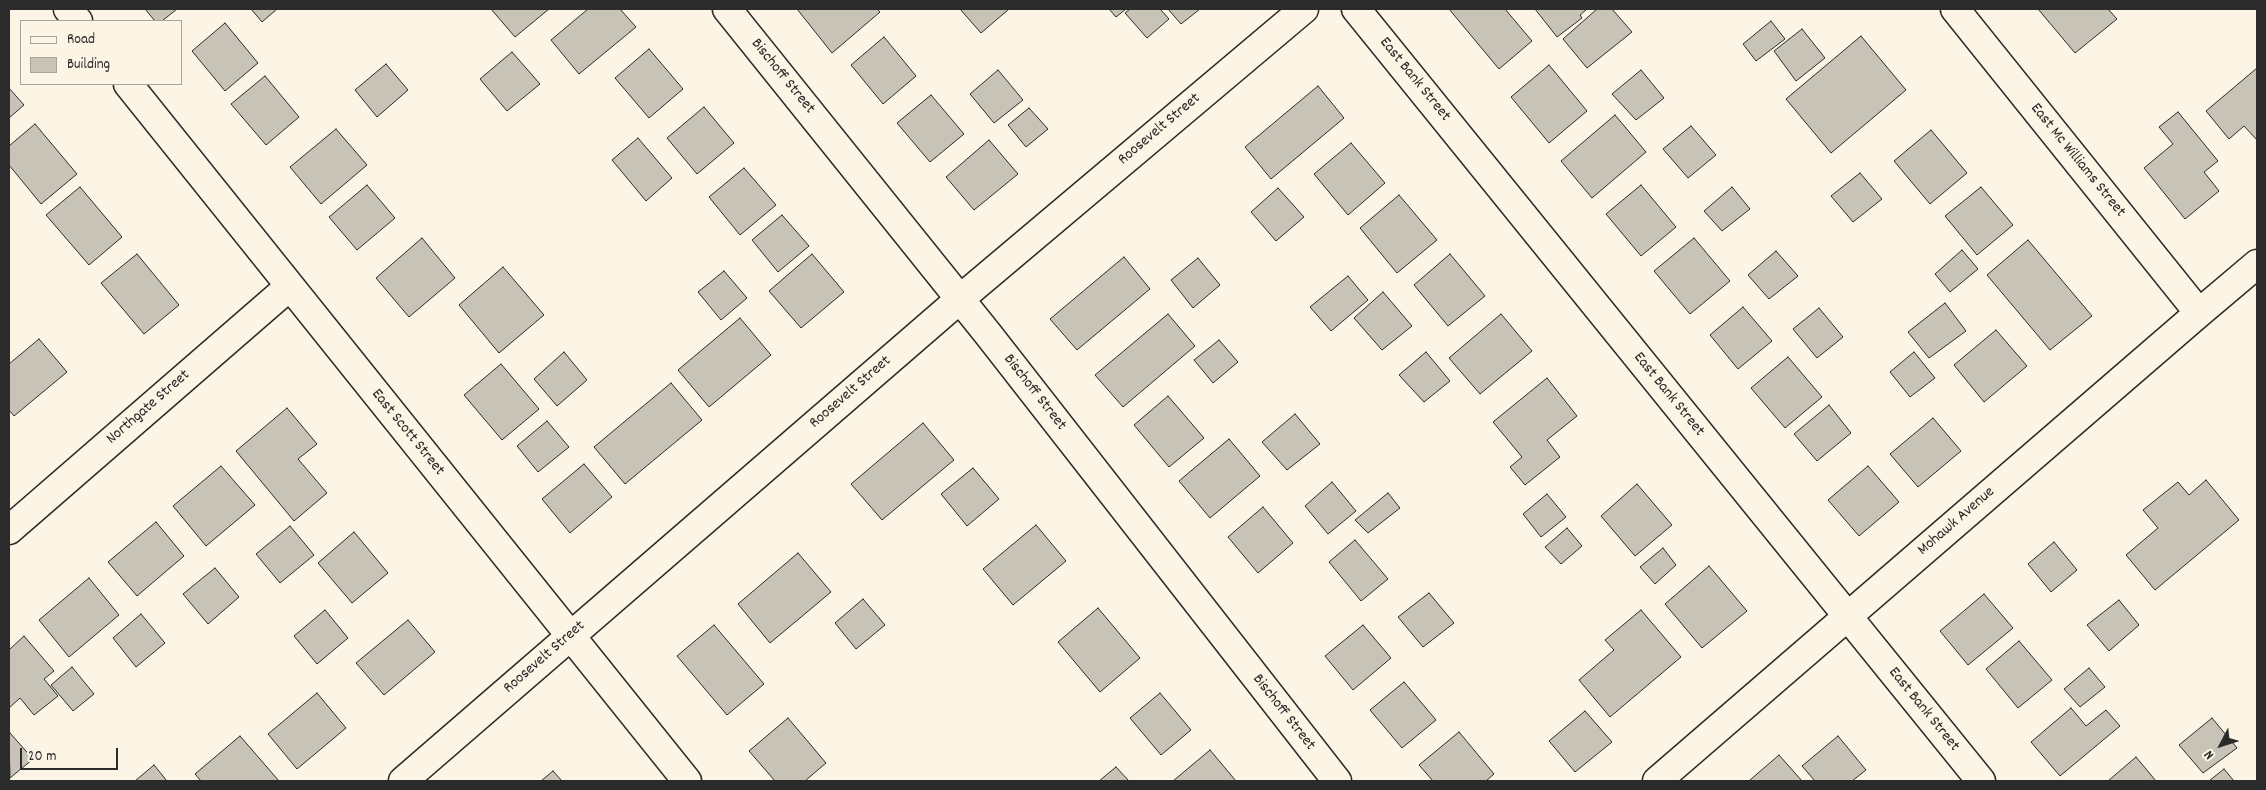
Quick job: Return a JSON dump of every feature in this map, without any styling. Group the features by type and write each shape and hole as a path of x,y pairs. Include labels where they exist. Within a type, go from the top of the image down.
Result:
{"street":[{"path":"68,9 77,20"},
{"name":"Bischoff Street","path":"727,9 960,299 1337,781"},
{"name":"Roosevelt Street","path":"403,781 960,299 1304,9"},
{"name":"East Bank Street","path":"1356,9 1981,781"},
{"name":"East Mc Williams Street","path":"1955,9 2199,313"},
{"name":"East Scott Street","path":"129,85 687,781"},
{"name":"Mohawk Avenue","path":"1657,781 2257,264"},
{"name":"Northgate Street","path":"9,530 290,286"}],"building":[{"path":"145,9 177,9 163,20 154,20"},
{"path":"251,9 277,9 262,22"},
{"path":"491,9 549,9 515,37"},
{"path":"588,9 620,9 636,27 579,74 551,40"},
{"path":"797,9 877,9 880,12 832,53"},
{"path":"960,9 1009,9 981,33"},
{"path":"1109,9 1126,9 1116,17"},
{"path":"1130,9 1160,9 1169,19 1147,38 1125,13"},
{"path":"1168,9 1200,9 1181,24"},
{"path":"1449,9 1505,9 1532,41 1499,69"},
{"path":"1535,9 1587,9 1580,15 1582,18 1557,37"},
{"path":"1597,9 1612,9 1632,32 1587,68 1563,39"},
{"path":"2038,9 2108,9 2117,19 2075,53"},
{"path":"1771,21 1785,39 1756,61 1743,44"},
{"path":"225,23 258,63 225,91 192,51"},
{"path":"1802,29 1825,58 1796,81 1774,51"},
{"path":"1861,36 1906,90 1831,153 1786,99"},
{"path":"884,37 916,76 883,104 851,65"},
{"path":"649,49 683,89 649,118 615,78"},
{"path":"512,52 540,84 507,111 480,79"},
{"path":"386,64 408,90 377,117 355,90"},
{"path":"1549,65 1587,111 1549,143 1511,97"},
{"path":"2257,68 2257,140 2244,126 2229,139 2206,111"},
{"path":"998,70 1023,100 994,123 970,94"},
{"path":"1641,70 1664,98 1636,120 1612,94"},
{"path":"265,76 299,117 266,145 231,104"},
{"path":"1318,86 1344,118 1271,179 1245,147"},
{"path":"9,88 24,105 9,118"},
{"path":"931,95 964,134 930,162 897,123"},
{"path":"704,107 734,143 697,174 667,138"},
{"path":"1029,108 1048,129 1026,147 1008,125"},
{"path":"2178,112 2218,161 2204,172 2219,191 2185,219 2144,168 2173,144 2159,127"},
{"path":"1615,115 1646,152 1592,198 1561,161"},
{"path":"35,124 77,174 41,204 9,165 9,146"},
{"path":"1691,126 1716,155 1688,178 1663,149"},
{"path":"336,129 367,165 321,204 290,167"},
{"path":"1931,130 1967,173 1930,204 1894,161"},
{"path":"638,138 672,178 646,201 612,160"},
{"path":"989,140 1018,174 974,210 946,177"},
{"path":"1351,143 1385,183 1348,215 1314,174"},
{"path":"744,168 776,205 740,235 709,197"},
{"path":"1860,173 1882,199 1853,222 1831,196"},
{"path":"367,185 395,218 357,250 329,217"},
{"path":"1641,185 1676,227 1641,256 1606,214"},
{"path":"80,187 122,237 89,265 46,215"},
{"path":"1732,187 1750,209 1722,231 1704,211"},
{"path":"1981,187 2013,225 1977,255 1945,216"},
{"path":"1278,188 1304,217 1276,241 1251,212"},
{"path":"1399,195 1437,240 1397,273 1360,228"},
{"path":"782,215 809,246 778,272 752,240"},
{"path":"422,238 455,278 409,317 376,278"},
{"path":"1694,238 1730,281 1690,314 1654,271"},
{"path":"2028,240 2092,316 2050,350 1987,275"},
{"path":"1962,250 1978,269 1950,292 1935,274"},
{"path":"1776,251 1798,276 1769,299 1748,275"},
{"path":"137,254 179,305 144,334 101,283"},
{"path":"812,254 844,292 801,328 769,291"},
{"path":"1450,254 1485,296 1448,326 1414,285"},
{"path":"1124,257 1150,289 1077,350 1050,319"},
{"path":"1198,258 1220,285 1193,308 1171,280"},
{"path":"503,267 544,315 499,353 459,305"},
{"path":"724,271 747,298 721,320 698,292"},
{"path":"1348,276 1368,300 1331,331 1310,307"},
{"path":"1383,292 1412,326 1382,350 1354,318"},
{"path":"1945,303 1966,331 1929,358 1908,332"},
{"path":"1743,307 1772,341 1738,369 1710,335"},
{"path":"1819,308 1843,337 1817,358 1793,329"},
{"path":"1168,314 1195,346 1123,407 1095,375"},
{"path":"1501,314 1532,351 1480,394 1449,358"},
{"path":"740,318 771,355 709,407 678,370"},
{"path":"1996,330 2027,366 1984,402 1954,365"},
{"path":"39,339 67,372 14,416 9,410 9,364"},
{"path":"1219,340 1238,362 1213,383 1194,360"},
{"path":"564,352 587,380 557,406 534,379"},
{"path":"1426,352 1450,381 1424,402 1399,375"},
{"path":"1914,352 1935,378 1910,397 1890,372"},
{"path":"1788,357 1822,397 1785,428 1751,388"},
{"path":"501,364 539,409 502,440 464,395"},
{"path":"1547,378 1577,416 1547,440 1560,457 1525,485 1510,467 1522,457 1493,422"},
{"path":"671,383 702,420 625,484 594,447"},
{"path":"1168,396 1204,438 1169,467 1134,425"},
{"path":"1829,405 1851,433 1817,461 1794,434"},
{"path":"287,408 317,444 298,459 327,493 294,521 236,451"},
{"path":"1295,414 1320,444 1287,470 1262,442"},
{"path":"1933,418 1961,451 1918,487 1890,454"},
{"path":"547,421 569,447 538,472 517,446"},
{"path":"923,423 954,460 882,520 851,484"},
{"path":"1229,439 1260,476 1210,518 1179,481"},
{"path":"584,464 612,497 570,533 542,499"},
{"path":"221,466 255,505 206,546 173,506"},
{"path":"1868,466 1899,502 1859,536 1828,500"},
{"path":"973,468 999,499 967,526 941,494"},
{"path":"2206,480 2239,520 2155,590 2126,555 2158,528 2143,510 2178,482 2189,495"},
{"path":"1332,482 1356,511 1328,534 1305,506"},
{"path":"1637,484 1672,525 1635,556 1601,516"},
{"path":"1388,493 1400,508 1368,533 1355,520"},
{"path":"1547,494 1566,517 1541,537 1523,514"},
{"path":"1263,507 1293,543 1258,573 1228,537"},
{"path":"156,522 184,556 137,596 108,562"},
{"path":"1036,525 1066,561 1013,605 983,569"},
{"path":"290,526 314,555 280,583 256,554"},
{"path":"1567,528 1582,546 1561,564 1545,547"},
{"path":"354,532 388,573 352,603 318,563"},
{"path":"1355,540 1388,579 1361,601 1329,562"},
{"path":"2054,542 2077,570 2051,592 2028,564"},
{"path":"1663,548 1676,565 1655,584 1640,567"},
{"path":"798,553 831,592 770,643 738,604"},
{"path":"1709,566 1747,611 1702,648 1665,604"},
{"path":"215,568 239,597 208,624 183,594"},
{"path":"89,578 119,615 69,657 39,620"},
{"path":"1429,593 1454,623 1423,647 1398,617"},
{"path":"1984,594 2013,628 1968,665 1940,631"},
{"path":"863,599 885,625 856,649 835,623"},
{"path":"2119,600 2139,625 2109,651 2087,625"},
{"path":"1098,608 1140,658 1100,692 1058,642"},
{"path":"325,610 348,638 317,664 294,636"},
{"path":"1641,610 1681,657 1610,717 1579,680 1614,650 1605,640"},
{"path":"141,614 165,643 136,667 113,638"},
{"path":"408,620 435,652 384,695 356,663"},
{"path":"714,625 764,684 727,715 677,656"},
{"path":"1363,625 1391,658 1353,690 1325,656"},
{"path":"24,636 54,671 44,679 58,696 34,715 20,698 9,708 9,650"},
{"path":"2019,641 2052,680 2018,708 1986,669"},
{"path":"72,667 94,694 73,711 51,685"},
{"path":"2089,668 2105,687 2080,707 2064,689"},
{"path":"1404,682 1436,720 1402,748 1370,710"},
{"path":"317,693 346,728 297,769 268,734"},
{"path":"1160,693 1191,730 1161,755 1130,718"},
{"path":"2071,708 2086,726 2106,710 2120,726 2060,776 2031,742"},
{"path":"1585,711 1612,742 1575,772 1549,741"},
{"path":"788,718 826,763 805,781 775,781 749,751"},
{"path":"2212,718 2237,748 2203,773 2179,745"},
{"path":"1459,732 1494,774 1486,781 1433,781 1419,765"},
{"path":"9,734 33,759 10,778"},
{"path":"240,736 279,781 201,781 195,774"},
{"path":"1838,736 1866,770 1852,781 1815,781 1802,766"},
{"path":"1210,750 1236,781 1173,781"},
{"path":"1779,755 1802,781 1750,780"},
{"path":"2136,757 2156,781 2108,781"},
{"path":"154,765 167,781 135,781"},
{"path":"1116,767 1129,781 1099,781"},
{"path":"2224,769 2234,781 2209,781"},
{"path":"553,771 562,781 541,781"}]}
